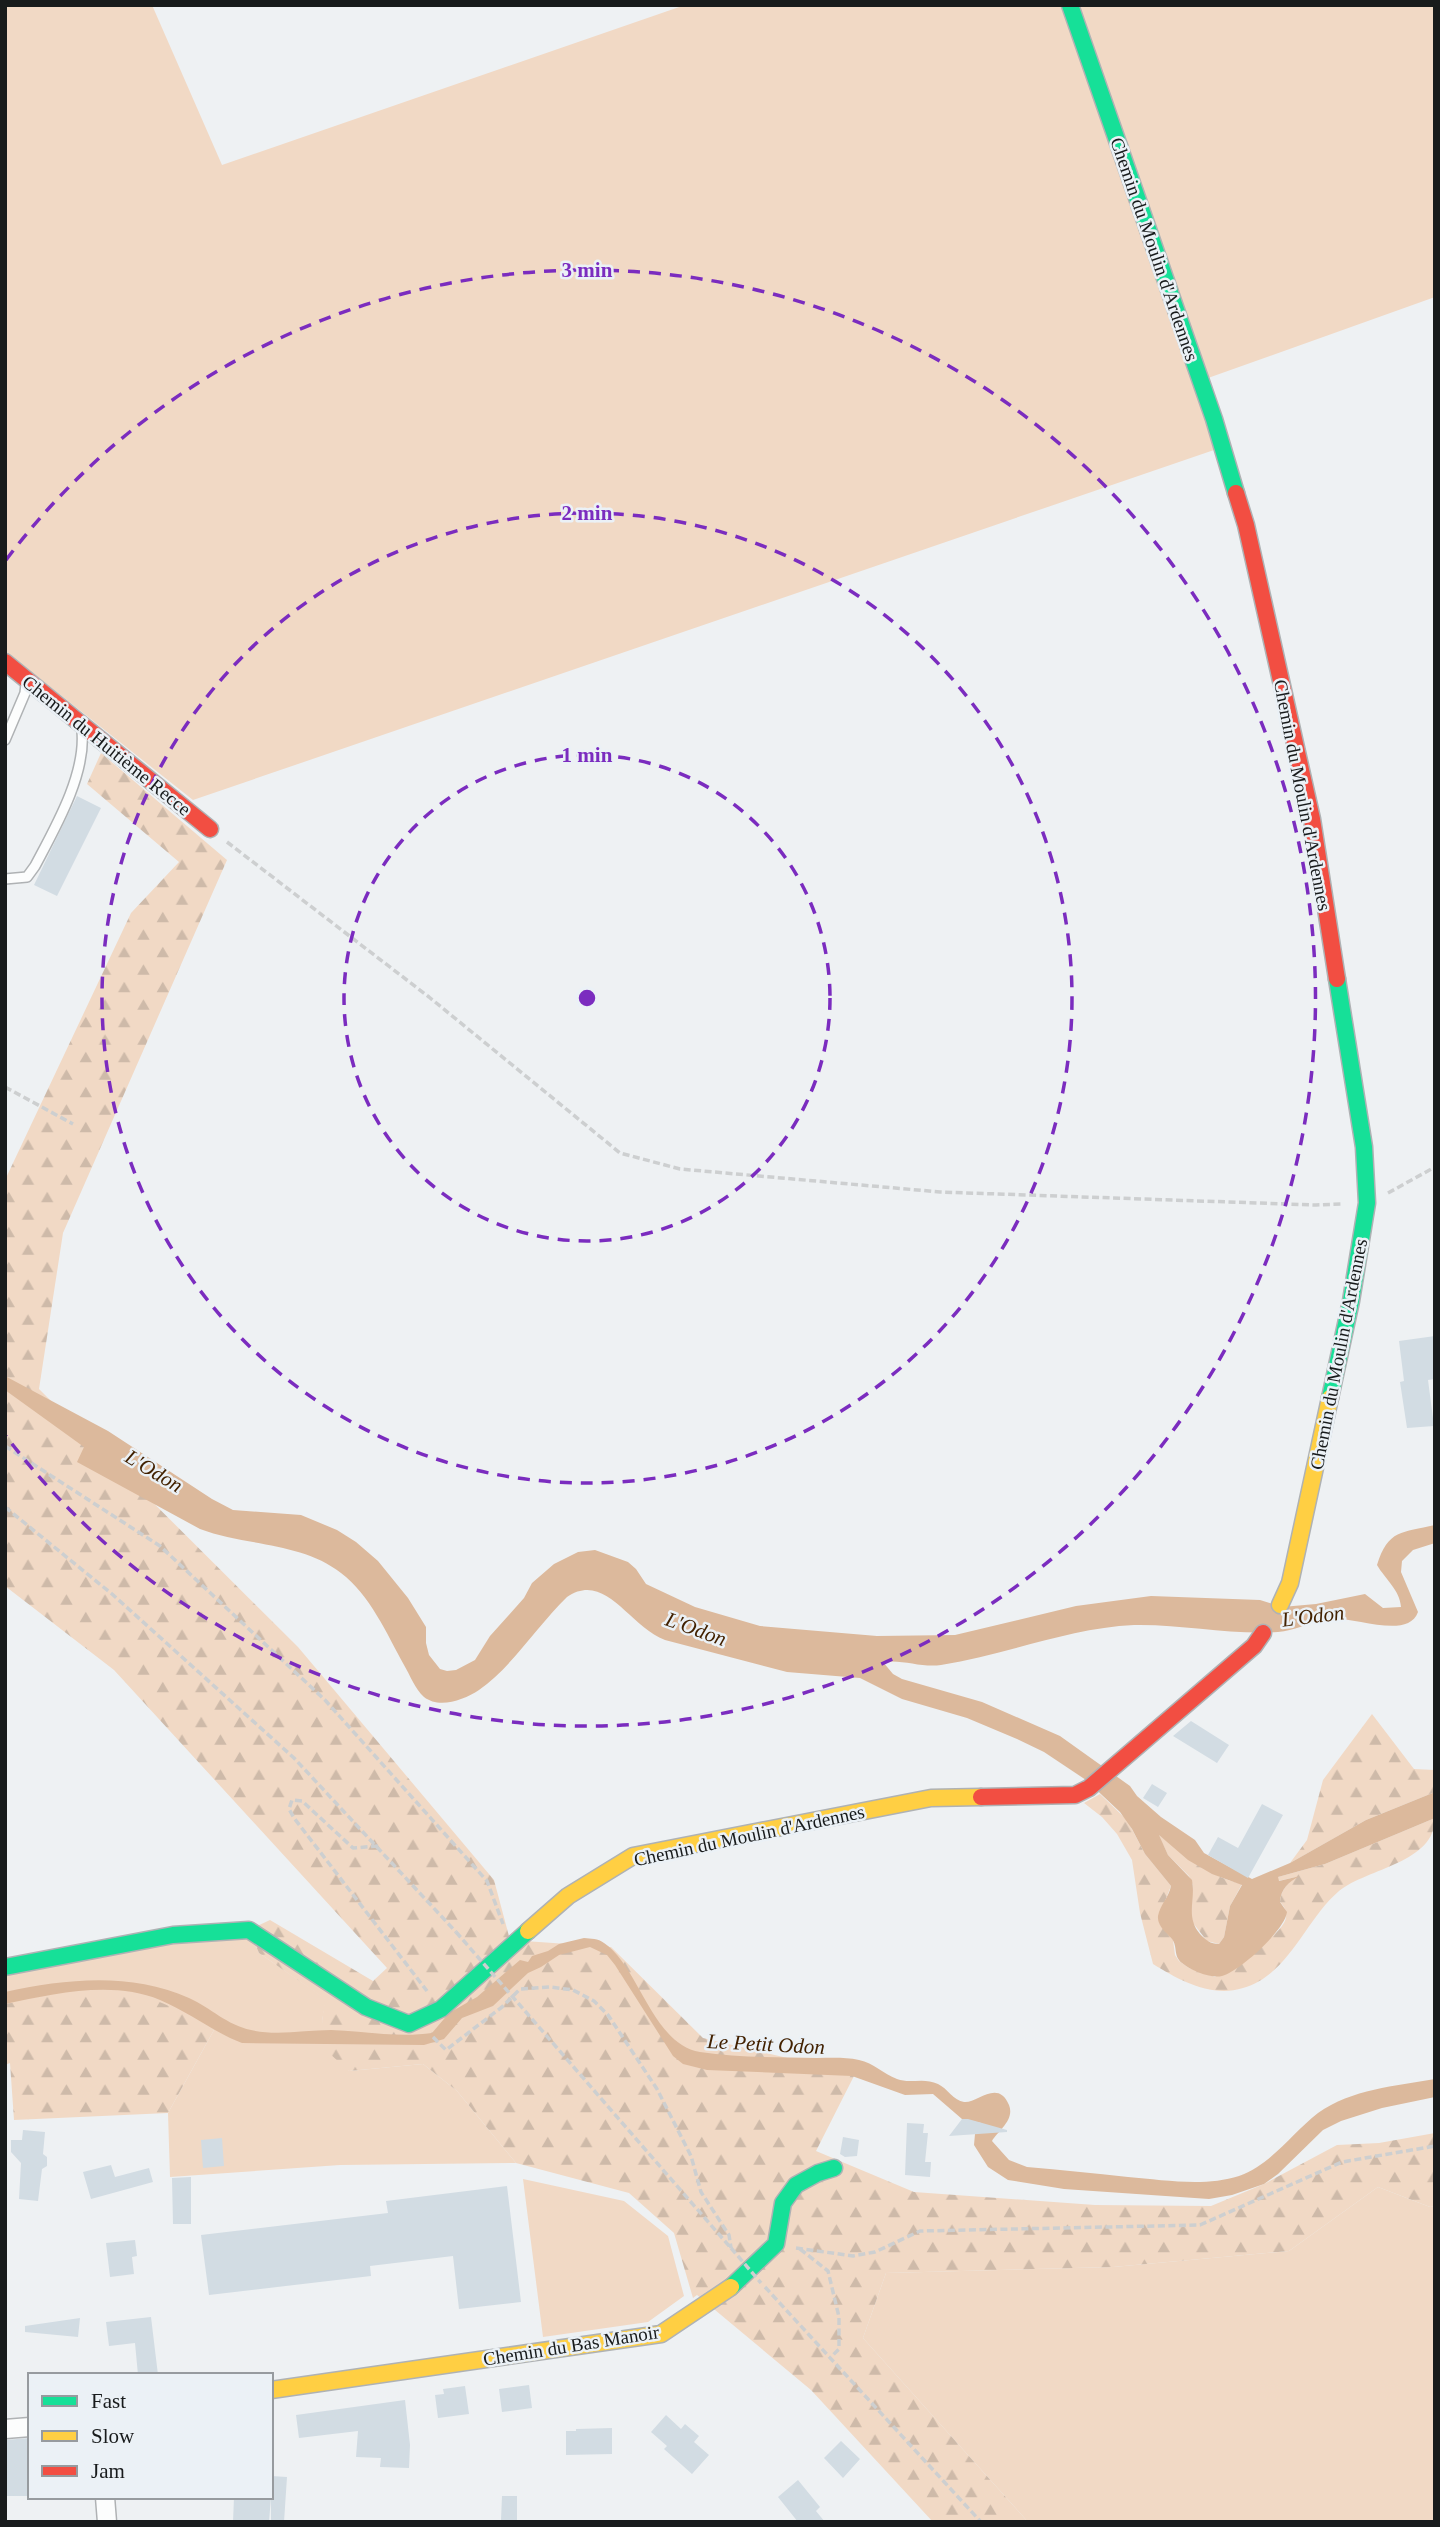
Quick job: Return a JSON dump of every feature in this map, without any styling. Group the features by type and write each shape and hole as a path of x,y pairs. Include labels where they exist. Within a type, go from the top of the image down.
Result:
{"street":[{"name":"Chemin du Moulin d'Ardennes","path":"1070,5 1214,419 1246,525 1312,819 1364,1147 1367,1203 1350,1301 1290,1583 1280,1605"},
{"name":"Chemin du Huitième Recce","path":"5,662 210,829"},
{"name":"Chemin du Moulin d'Ardennes","path":"5,1967 173,1935 249,1930 366,2007 410,2024 441,2009 568,1896 633,1856 931,1798 1075,1796 1089,1788 1254,1646 1264,1633"},
{"path":"776,2244 779,2213 791,2189 811,2173 834,2168"},
{"name":"Chemin du Bas Manoir","path":"273,2390 662,2334 723,2294 776,2244"},
{"path":"5,2429 28,2427"},
{"path":"105,2499 107,2522"}],"lane":[{"path":"5,740 25,693 26,679"},
{"path":"5,879 27,877 36,866 77,773 82,752 82,726"}],"path":[{"path":"210,829 429,998 620,1153 680,1169 940,1192 1316,1205 1367,1203 1400,1188 1435,1167"},
{"path":"5,1087 73,1124"},
{"path":"5,1446 160,1546 325,1700 487,1881 511,1946"},
{"path":"5,1507 112,1594 294,1758 456,1932 761,2283 981,2522"},
{"path":"378,1846 353,1848 302,1801 292,1800 289,1809 294,1818 441,2009"},
{"path":"440,2045 446,2050 502,2007 520,1989 550,1987 573,1990 594,2001 608,2015 631,2054 657,2089 691,2156 701,2192 729,2235 731,2248"},
{"path":"776,2244 853,2256 875,2252 920,2231 1200,2225 1342,2162 1435,2146"},
{"path":"800,2248 828,2272 839,2317 839,2349 830,2358"}],"green space":[{"path":"5,5 152,5 222,165 685,5 1435,5 1435,297 1194,383 1214,450 193,800 5,651"},
{"path":"101,753 227,860 63,1233 39,1389 298,1647 494,1880 510,1940 611,1947 703,2038 855,2074 816,2151 914,2192 1095,2205 1211,2206 1264,2184 1337,2145 1379,2143 1435,2133 1435,2206 1430,2207 1378,2187 1289,2251 1113,2267 886,2273 863,2338 1028,2522 933,2522 811,2390 697,2295 693,2298 674,2233 629,2193 516,2163 457,2091 423,2064 349,2071 329,2053 322,2021 325,1999 259,1953 249,1930 270,1920 373,1981 387,1968 114,1670 5,1586 5,1180 131,913 179,862 87,784"},
{"path":"1372,1714 1414,1769 1435,1770 1435,1792 1366,1820 1290,1863 1307,1840 1323,1780"},
{"path":"1100,1794 1127,1820 1145,1854 1171,1886 1159,1916 1159,1923 1173,1940 1175,1955 1189,1968 1215,1977 1256,1950 1283,1925 1286,1913 1280,1902 1281,1898 1285,1888 1296,1877 1278,1881 1278,1877 1325,1864 1435,1818 1432,1833 1424,1845 1412,1855 1339,1891 1273,1971 1243,1988 1219,1991 1196,1986 1153,1964 1140,1913 1132,1860 1117,1834 1102,1817 1084,1803"},
{"path":"1158,1834 1207,1870 1242,1884 1230,1906 1224,1937 1219,1944 1207,1941 1193,1923 1190,1916 1193,1885 1189,1876 1168,1855"},
{"path":"249,1930 259,1953 326,1999 322,2021 349,2071 423,2064 457,2091 516,2163 340,2165 170,2177 168,2113 214,2030 5,2004 5,1967"},
{"path":"85,1991 138,1995 167,2005 214,2030 168,2113 14,2120 10,2063 5,2065 5,2004"},
{"path":"523,2179 624,2201 668,2236 684,2296 648,2322 543,2337"},
{"path":"1378,2187 1430,2207 1435,2206 1435,2522 1028,2522 863,2338 886,2273 1113,2267 1289,2251"}],"water":[{"name":"L'Odon","path":"5,1376 108,1431 233,1510 301,1515 337,1530 356,1542 378,1561 408,1598 426,1627 429,1655 440,1669 447,1671 456,1670 475,1660 490,1636 524,1598 532,1583 554,1564 578,1552 595,1550 628,1562 646,1584 695,1607 760,1626 877,1636 955,1635 1076,1606 1151,1596 1260,1600 1282,1607 1316,1604 1365,1594 1383,1608 1401,1607 1395,1590 1377,1565 1381,1553 1398,1534 1435,1525 1435,1543 1413,1550 1402,1561 1401,1572 1418,1612 1412,1621 1402,1625 1390,1626 1334,1618 1295,1629 1260,1633 1134,1625 1085,1631 941,1665 883,1662 893,1674 902,1679 982,1702 1060,1736 1130,1786 1137,1796 1161,1817 1195,1840 1204,1853 1252,1879 1290,1863 1366,1820 1435,1792 1435,1818 1325,1864 1278,1877 1279,1881 1300,1876 1289,1883 1282,1893 1280,1902 1287,1912 1279,1929 1260,1949 1230,1973 1217,1977 1207,1975 1179,1960 1174,1942 1160,1926 1159,1912 1171,1886 1145,1854 1120,1812 1086,1780 1044,1752 967,1718 902,1699 860,1678 787,1672 665,1640 640,1624 605,1595 594,1591 581,1591 567,1597 502,1670 479,1690 452,1702 430,1701 415,1686 361,1592 341,1573 309,1555 200,1529 77,1462 84,1447 5,1390","holes":["1159,1835 1188,1860 1212,1874 1242,1885 1230,1906 1224,1937 1219,1944 1206,1940 1196,1927 1192,1914 1192,1880 1168,1855"]},
{"path":"584,1938 602,1941 616,1954 670,2035 684,2046 700,2052 859,2060 897,2079 938,2084 964,2102 999,2093 1009,2105 1010,2116 992,2141 1009,2160 1027,2167 1170,2181 1226,2179 1251,2171 1271,2157 1318,2113 1345,2099 1374,2090 1435,2079 1435,2097 1382,2108 1341,2121 1323,2130 1264,2184 1232,2195 1209,2199 1064,2189 1008,2180 988,2167 974,2145 975,2134 981,2123 962,2119 933,2094 905,2095 852,2076 707,2070 683,2064 673,2056 615,1965 607,1955 590,1947 559,1955 528,1973 493,2006 462,2018 444,2039 424,2045 242,2043 160,2000 122,1991 83,1991 5,2004 5,1992 28,1987 74,1981 121,1981 144,1984 189,1998 242,2028 261,2032 331,2030 394,2035 432,2033 449,2013 477,1997 520,1960 528,1962 532,1956 559,1944"}],"building":[{"path":"77,796 101,808 57,896 34,885"},
{"path":"1435,1336 1435,1379 1428,1380 1434,1426 1407,1428 1400,1382 1404,1381 1399,1341"},
{"path":"1191,1721 1229,1745 1217,1763 1173,1736"},
{"path":"1152,1784 1167,1793 1158,1807 1143,1798"},
{"path":"1262,1804 1283,1815 1248,1878 1208,1855 1218,1837 1238,1848"},
{"path":"962,2119 1007,2130 1007,2132 949,2136"},
{"path":"907,2123 924,2124 923,2133 928,2133 925,2162 931,2162 930,2177 905,2175"},
{"path":"23,2130 45,2132 43,2154 47,2157 47,2166 42,2169 38,2201 19,2199 21,2163 11,2152 11,2140 22,2140"},
{"path":"843,2137 859,2140 857,2156 845,2157 840,2154"},
{"path":"222,2138 224,2166 203,2168 201,2140"},
{"path":"111,2165 115,2177 149,2168 153,2182 91,2199 83,2172"},
{"path":"191,2177 191,2224 173,2224 172,2178"},
{"path":"507,2186 521,2302 459,2309 453,2256 370,2266 371,2276 209,2295 201,2235 388,2213 386,2201"},
{"path":"135,2240 137,2256 132,2257 134,2274 110,2277 106,2243"},
{"path":"151,2317 158,2373 138,2373 135,2343 109,2346 106,2322"},
{"path":"80,2318 78,2337 25,2332 25,2326"},
{"path":"529,2385 532,2408 502,2412 499,2389"},
{"path":"465,2386 469,2414 438,2418 435,2395 444,2394 443,2389"},
{"path":"405,2400 410,2445 409,2468 380,2467 381,2458 356,2457 358,2431 299,2438 296,2415"},
{"path":"666,2415 681,2429 685,2424 699,2436 694,2442 709,2455 692,2474 664,2449 667,2446 651,2432"},
{"path":"612,2428 612,2454 566,2455 566,2431"},
{"path":"28,2438 28,2496 5,2496 5,2440"},
{"path":"841,2441 860,2459 843,2478 824,2458"},
{"path":"273,2476 287,2477 284,2522 271,2522"},
{"path":"798,2480 820,2507 816,2511 825,2522 798,2522 778,2497"},
{"path":"502,2496 517,2496 517,2520 501,2520"},
{"path":"234,2499 271,2499 269,2522 233,2522"}],"traffic: fast":[{"path":"1070,5 1214,419 1236,493"},
{"path":"1330,1398 1351,1301 1367,1203 1364,1147 1337,979"},
{"path":"5,1967 173,1935 249,1930 366,2007 409,2024 441,2009 528,1931"},
{"path":"731,2287 776,2244 783,2203 796,2185 834,2168"}],"traffic: slow":[{"path":"1280,1605 1290,1583 1330,1398"},
{"path":"528,1931 568,1896 633,1856 931,1798 981,1797"},
{"path":"273,2390 661,2334 731,2287"}],"traffic: jam":[{"path":"1236,493 1246,525 1312,819 1337,979"},
{"path":"5,662 210,829"},
{"path":"981,1797 1075,1795 1089,1788 1254,1646 1263,1633"}],"water label":[{"name":"Le Petit Odon","path":"766,2044"}]}
